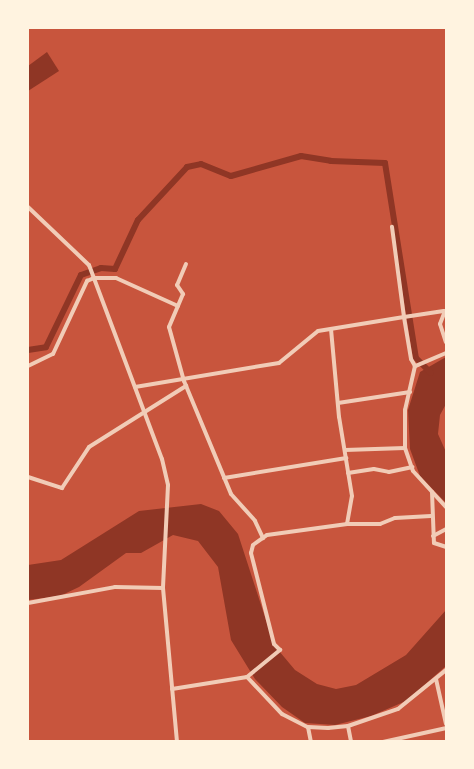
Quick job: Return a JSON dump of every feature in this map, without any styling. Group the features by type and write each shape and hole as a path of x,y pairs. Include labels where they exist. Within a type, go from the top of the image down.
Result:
{"street":[{"path":"28,207 89,265 162,459 168,485 164,588 177,742"},
{"path":"392,227 404,317 411,359 415,366 405,410 406,448 412,467 446,507"},
{"path":"186,264 177,285 183,294 168,327 185,383 231,494 255,522 263,538"},
{"path":"28,366 53,354 87,281 94,278 116,278 178,306"},
{"path":"135,387 185,383 279,363 318,331 446,311"},
{"path":"446,311 440,324 446,342"},
{"path":"331,329 338,402 352,496 347,524"},
{"path":"415,366 446,353"},
{"path":"28,477 62,488 89,447 145,412 185,383"},
{"path":"338,402 410,392"},
{"path":"345,450 406,448"},
{"path":"224,478 346,458"},
{"path":"348,473 374,469 389,472 412,467"},
{"path":"432,492 431,516 434,543 446,547"},
{"path":"172,689 249,675 280,650 274,644 251,553 253,545 263,538 300,529 347,524 380,524 395,518 431,516"},
{"path":"433,536 446,529"},
{"path":"28,603 56,600 78,592 164,588"},
{"path":"249,675 282,714 308,727 348,726 398,709 446,670"},
{"path":"436,679 446,724"},
{"path":"348,726 351,742"},
{"path":"308,727 311,742"},
{"path":"383,742 446,728"}],"shaded area":[{"path":"47,52 59,71 28,91 28,66"},
{"path":"446,357 446,404 440,415 438,434 446,452 446,503 420,476 410,449 408,410 420,372"},
{"path":"201,504 219,511 238,534 274,645 295,670 317,684 336,689 356,685 406,655 446,610 446,666 406,701 371,716 335,725 305,723 282,707 255,679 231,640 218,567 198,541 173,535 141,553 126,553 79,587 60,596 28,600 28,565 61,560 139,511"}],"waterway":[{"path":"28,350 46,347 81,275 101,268 115,269 138,220 187,167 201,164 231,176 301,156 331,161 385,163 416,358 431,373"}]}
